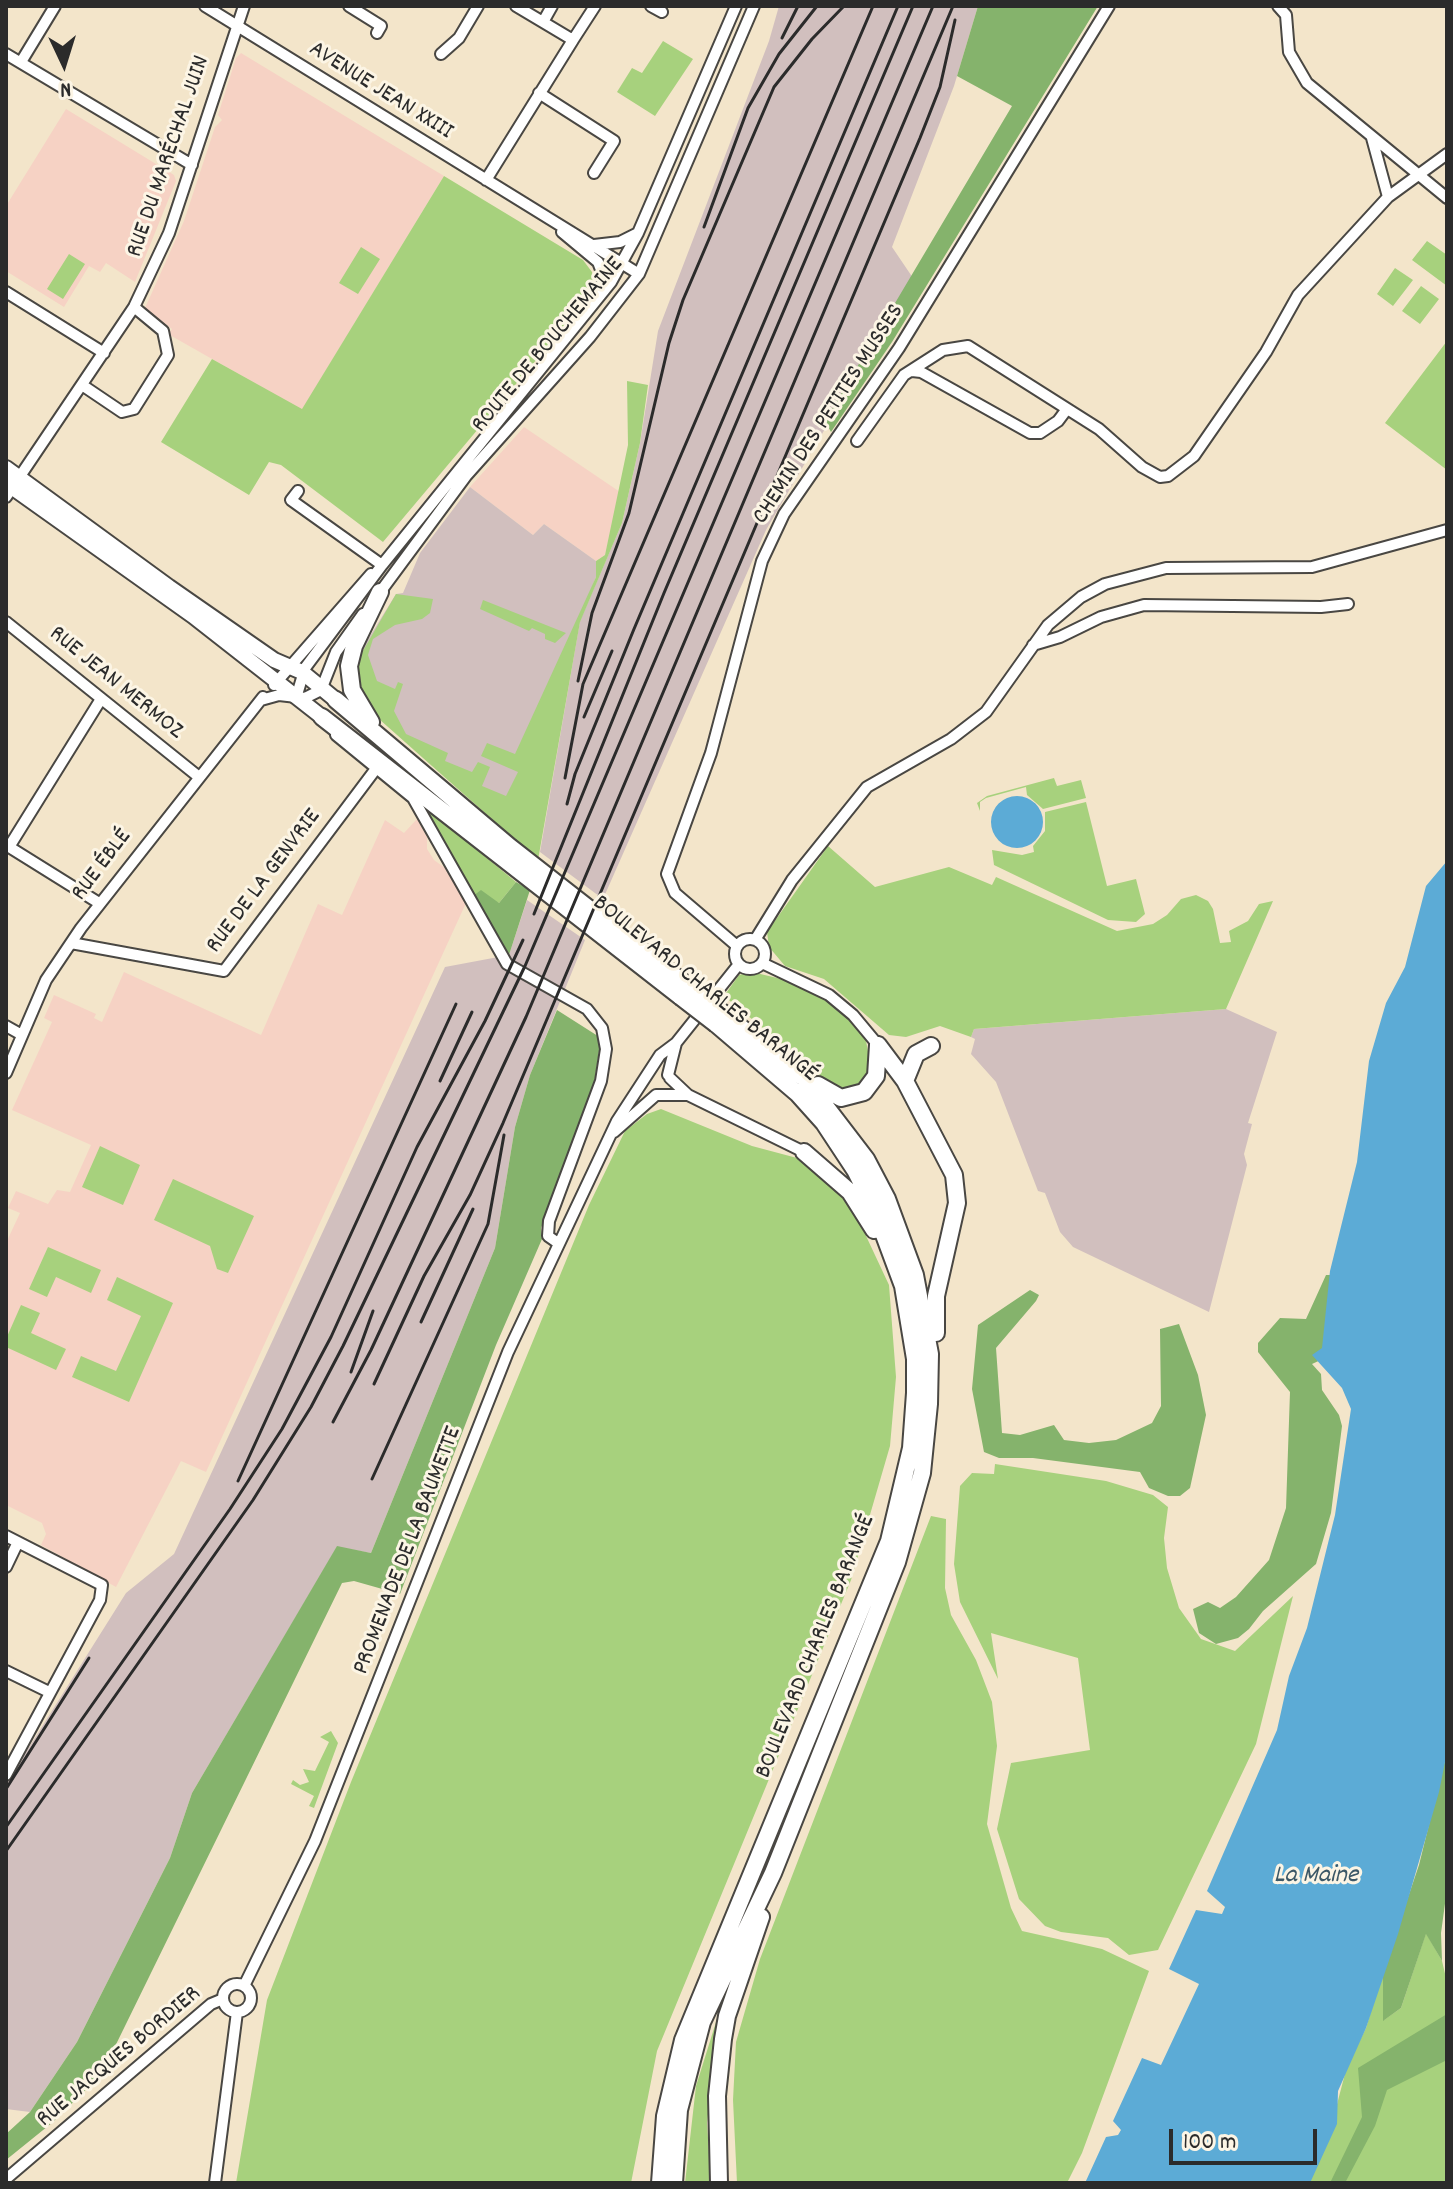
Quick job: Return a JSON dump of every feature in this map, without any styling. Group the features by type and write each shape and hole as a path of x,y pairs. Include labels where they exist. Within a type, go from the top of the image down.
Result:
{"highway":[{"path":"380,592 354,646 349,666 352,690 380,737"},
{"name":"BOULEVARD CHARLES BARANGÉ","path":"336,700 685,992"},
{"name":"BOULEVARD CHARLES BARANGÉ","path":"322,717 720,1019 804,1078 846,1129 887,1199 915,1275 930,1354 926,1448 909,1526 773,1873 713,1994 679,2110 674,2183"},
{"name":"BOULEVARD CHARLES BARANGÉ","path":"665,2116 683,2040 869,1592 900,1503 911,1448 915,1359 903,1286 893,1254 855,1170 824,1123 798,1094 736,1040 720,1019"},
{"path":"736,1040 741,1063"},
{"path":"804,1078 841,1098 864,1092 876,1076 878,1045"},
{"path":"878,1045 905,1081 954,1175 957,1203 936,1296 935,1341 930,1354"},
{"path":"905,1081 916,1054 931,1046"},
{"path":"804,1152 850,1192 878,1237 893,1254"},
{"path":"719,2183 717,2096 723,2039 773,1873"},
{"path":"650,2183 655,2132 665,2116"},
{"path":"660,2183 665,2116"}],"main road":[{"path":"6,468 11,486 262,662"},
{"name":"BOULEVARD CHARLES BARANGÉ","path":"262,662 295,669 325,686 336,700"},
{"name":"BOULEVARD CHARLES BARANGÉ","path":"262,662 276,682 322,717"}],"street":[{"path":"21,62 55,6"},
{"name":"AVENUE JEAN XXIII","path":"205,6 639,274"},
{"name":"RUE DU MARÉCHAL JUIN","path":"11,486 134,307 169,233 244,6"},
{"path":"349,6 381,26 377,33"},
{"path":"441,54 459,38 478,6"},
{"path":"516,6 573,40"},
{"path":"543,22 552,6"},
{"path":"486,180 595,6"},
{"path":"651,6 662,12"},
{"name":"ROUTE DE BOUCHEMAINE","path":"296,698 295,669 600,297 623,262 736,6"},
{"name":"ROUTE DE BOUCHEMAINE","path":"325,686 336,652 466,476 590,337 639,274 754,6"},
{"name":"CHEMIN DES PETITES MUSSES","path":"737,946 675,893 667,874 711,753 762,561 784,514 899,348 1109,6"},
{"path":"1278,6 1286,15 1289,52 1307,83 1447,198"},
{"path":"1286,15 1294,6"},
{"path":"6,54 192,165"},
{"path":"539,93 614,141 594,173"},
{"path":"1371,136 1388,197"},
{"path":"857,441 892,389 912,371 943,350 968,346 1067,409 1160,477 1180,470 1194,456 1266,352 1298,295 1388,197 1416,173 1447,154"},
{"name":"AVENUE JEAN XXIII","path":"536,210 598,262 603,281 600,297"},
{"path":"594,245 620,242 638,233"},
{"path":"6,292 104,353"},
{"path":"82,385 122,412 134,409 168,355 163,331 134,307"},
{"path":"912,371 921,372 1030,433 1040,433 1058,421 1067,409"},
{"path":"298,491 291,500 382,565"},
{"path":"755,940 792,880 867,787 975,722 996,701 1046,628 1062,610 1081,597 1135,574 1166,568 1312,567 1447,530"},
{"path":"1033,645 1060,637 1101,617 1144,605 1321,607 1348,604"},
{"name":"RUE JEAN MERMOZ","path":"6,622 199,777"},
{"path":"1046,628 1060,637"},
{"name":"RUE ÉBLÉ","path":"6,1073 46,980 99,903 276,682 295,669"},
{"path":"261,700 279,695 296,698 310,696 325,686"},
{"path":"99,903 8,846 101,699"},
{"name":"BOULEVARD CHARLES BARANGÉ","path":"322,717 344,745 413,798 507,964 587,1009 602,1028 606,1049 601,1081 549,1221 548,1236 558,1243"},
{"name":"RUE DE LA GENVRIE","path":"71,943 224,971 375,770"},
{"path":"745,940 755,940 764,950 762,963 753,969 739,964 735,955 737,946 745,940"},
{"path":"762,963 829,995 853,1015 878,1045"},
{"name":"PROMENADE DE LA BAUMETTE","path":"244,1986 315,1841 508,1352 617,1121 653,1071 660,1055 676,1043 739,964"},
{"path":"6,1026 22,1035"},
{"name":"PROMENADE DE LA BAUMETTE","path":"614,1132 669,1089 676,1043"},
{"path":"653,1071 669,1076 688,1095 804,1152"},
{"path":"646,1081 649,1091 688,1095"},
{"path":"6,1536 102,1585 100,1600 6,1775"},
{"path":"6,1567 18,1542"},
{"path":"6,1671 49,1692"},
{"path":"230,1986 244,1986 251,2000 245,2009 237,2012 228,2008 223,1999 230,1986"},
{"name":"RUE JACQUES BORDIER","path":"6,2179 211,2004 223,1999"},
{"path":"215,2183 237,2012"}],"shaded area":[{"path":"779,6 978,6 954,86 892,247 913,278 766,530 603,899 540,852 580,621 622,523 640,443 658,331 769,41"},
{"path":"241,53 444,176 302,410 168,334 172,329 145,308 184,221 215,127 222,120 218,115 236,58"},
{"path":"66,109 174,175 176,181 135,282 106,263 100,272 89,266 64,307 6,271 6,206"},
{"path":"524,427 620,492 605,555 596,561 544,524 533,535 470,487"},
{"path":"470,487 533,535 544,524 596,561 596,577 555,680 524,829 379,719 362,649 396,594 403,593 420,553"},
{"path":"417,819 427,837 427,849 434,860 445,868 466,903 206,1472 181,1461 116,1587 41,1545 46,1534 42,1523 6,1505 6,1243 20,1213 8,1208 16,1191 48,1204 57,1190 70,1192 91,1145 12,1110 52,1022 44,1018 54,995 96,1014 94,1018 102,1022 124,972 261,1035 318,904 342,915 385,820 404,833"},
{"path":"527,900 585,940 530,1075 515,1127 495,1248 371,1553 337,1547 192,1793 170,1858 77,2042 30,2112 6,2109 6,1784 126,1593 174,1554 445,967 509,955"},
{"path":"1226,1009 1277,1032 1248,1123 1252,1124 1244,1154 1247,1165 1209,1312 1073,1247 1060,1232 1045,1193 1038,1191 996,1082 971,1054 975,1039 971,1037 974,1029"}],"green space":[{"path":"978,6 1098,6 892,342 831,432 825,421 1012,106 957,76"},
{"path":"663,41 693,59 655,116 617,92 632,68 642,73"},
{"path":"444,176 583,260 592,272 593,286 558,334 383,542 281,465 269,462 249,495 161,442 212,359 302,409"},
{"path":"1427,241 1447,255 1447,286 1412,260"},
{"path":"361,247 380,259 358,294 339,283"},
{"path":"69,254 85,264 63,299 47,289"},
{"path":"1395,268 1413,280 1393,306 1377,294"},
{"path":"1421,286 1439,299 1420,324 1402,311"},
{"path":"1447,341 1447,470 1385,423"},
{"path":"627,381 648,385 640,443 622,523 580,622 538,860 379,719 362,691 357,661 396,594 433,599 430,613 422,619 395,625 373,639 368,655 377,681 395,689 398,682 403,684 394,711 406,734 448,753 445,761 472,772 478,762 490,767 482,786 506,796 518,772 481,756 487,743 515,754 596,577 596,561 605,555 628,445"},
{"path":"483,600 566,633 555,643 532,628 529,631 480,609"},
{"path":"1054,778 1057,786 1081,780 1086,798 1043,809 1027,795 1026,787 986,798 980,802 980,811 977,803 987,796"},
{"path":"1086,802 1107,886 1136,879 1145,914 1136,922 1108,920 994,865 992,850 1022,855 1034,852 1033,846 1045,831 1045,812"},
{"path":"430,811 516,882 499,903 473,896 427,813"},
{"path":"828,846 875,887 949,867 992,885 996,877 1117,931 1153,924 1167,915 1181,899 1196,895 1208,901 1213,909 1220,943 1231,942 1229,931 1248,921 1259,904 1273,901 1226,1009 974,1029 971,1037 940,1026 906,1037 889,1035 824,979 785,966 769,947 767,932"},
{"path":"516,882 530,890 509,955 473,896 481,890 499,903"},
{"path":"752,972 794,982 817,992 840,1009 865,1036 870,1061 866,1081 852,1090 833,1086 724,996 739,975"},
{"path":"557,1010 601,1038 593,1090 541,1228 542,1239 496,1345 400,1594 354,1581 342,1583 101,2075 53,2122 6,2160 6,2134 30,2112 77,2042 170,1858 192,1793 337,1546 371,1553 495,1248 515,1127 530,1075"},
{"path":"661,1109 752,1146 797,1158 852,1206 889,1285 896,1377 890,1446 851,1580 657,2051 631,2183 236,2183 267,2000 351,1782 589,1205 625,1131 647,1114"},
{"path":"100,1146 140,1165 123,1205 82,1187"},
{"path":"173,1179 254,1216 228,1273 217,1269 210,1246 154,1220"},
{"path":"48,1247 101,1270 91,1293 56,1277 47,1297 29,1289"},
{"path":"1326,1275 1347,1275 1325,1358 1312,1364 1321,1374 1322,1390 1339,1415 1342,1426 1331,1513 1316,1564 1238,1638 1216,1644 1199,1633 1193,1609 1208,1602 1220,1608 1236,1597 1269,1560 1286,1508 1290,1392 1258,1352 1258,1343 1280,1318 1306,1319"},
{"path":"117,1277 173,1303 129,1402 72,1377 81,1356 116,1371 141,1316 107,1300"},
{"path":"1030,1290 1039,1295 1036,1301 996,1348 1002,1433 1020,1435 1054,1425 1064,1440 1089,1443 1116,1440 1152,1423 1161,1406 1160,1329 1179,1324 1198,1375 1206,1415 1190,1488 1180,1496 1168,1496 1149,1488 1140,1472 1033,1458 999,1458 984,1452 972,1389 978,1325"},
{"path":"21,1305 40,1313 31,1333 66,1349 56,1370 6,1347 6,1339"},
{"path":"995,1464 1106,1481 1153,1495 1168,1507 1164,1538 1167,1568 1179,1608 1201,1639 1235,1651 1293,1596 1256,1744 1158,1950 1129,1955 1108,1938 1061,1932 1045,1926 1019,1899 997,1829 1011,1763 1090,1750 1078,1658 991,1633 998,1679 960,1602 954,1564 960,1486 972,1473 994,1474"},
{"path":"931,1516 946,1519 945,1588 951,1615 976,1660 992,1702 997,1746 987,1824 1011,1908 1022,1931 1102,1949 1149,1971 1082,2153 1067,2183 737,2183 733,2100 736,2042 760,1959"},
{"path":"331,1731 338,1743 314,1808 309,1806 314,1796 291,1784 293,1780 300,1785 309,1782 303,1769 315,1771 329,1742 320,1737"},
{"path":"1447,1752 1447,1889 1441,1933 1442,1961 1426,1934 1401,2008 1383,2021 1383,1971 1419,1865"},
{"path":"1426,1933 1442,1961 1447,1982 1447,2183 1308,2183 1335,2112 1347,2066 1366,2028 1383,1971 1384,2020 1401,2008"},
{"path":"721,2006 707,2123 711,2183 685,2183 696,2086"},
{"path":"1447,2014 1447,2060 1387,2090 1375,2126 1345,2183 1330,2183 1362,2117 1358,2068"}],"water":[{"path":"1017,796 1035,804 1043,822 1035,840 1017,848 999,840 991,822 999,804"},
{"name":"La Maine","path":"1447,861 1447,1752 1439,1792 1398,1934 1366,2028 1338,2091 1337,2124 1310,2183 1085,2183 1106,2137 1118,2135 1121,2130 1113,2121 1142,2058 1161,2065 1199,1984 1169,1969 1196,1910 1222,1914 1225,1907 1207,1891 1277,1730 1289,1676 1307,1628 1335,1515 1351,1409 1342,1388 1312,1355 1322,1348 1330,1271 1357,1162 1369,1061 1386,1003 1405,967 1426,886"}],"railway":[{"path":"782,38 798,6"},
{"path":"704,227 748,108 779,54 817,6"},
{"path":"578,681 592,613 629,513 669,343 683,300 774,87 812,39 844,6"},
{"path":"565,778 583,684 873,6"},
{"path":"567,804 575,774 634,629 898,6"},
{"path":"534,914 664,593 913,6"},
{"path":"6,1851 253,1500 311,1407 343,1346 525,966 933,6"},
{"path":"333,1422 371,1350 526,1017 953,6"},
{"path":"374,1384 424,1276 470,1195 503,1123 920,138 940,87 955,20"},
{"path":"584,717 612,651"},
{"path":"6,1827 230,1509 282,1429 331,1337 417,1147 485,1021 523,940"},
{"path":"238,1481 456,1004"},
{"path":"440,1081 472,1012"},
{"path":"372,1479 488,1224 504,1135"},
{"path":"421,1322 473,1209"},
{"path":"351,1372 373,1311"},
{"path":"6,1789 89,1658"}]}
